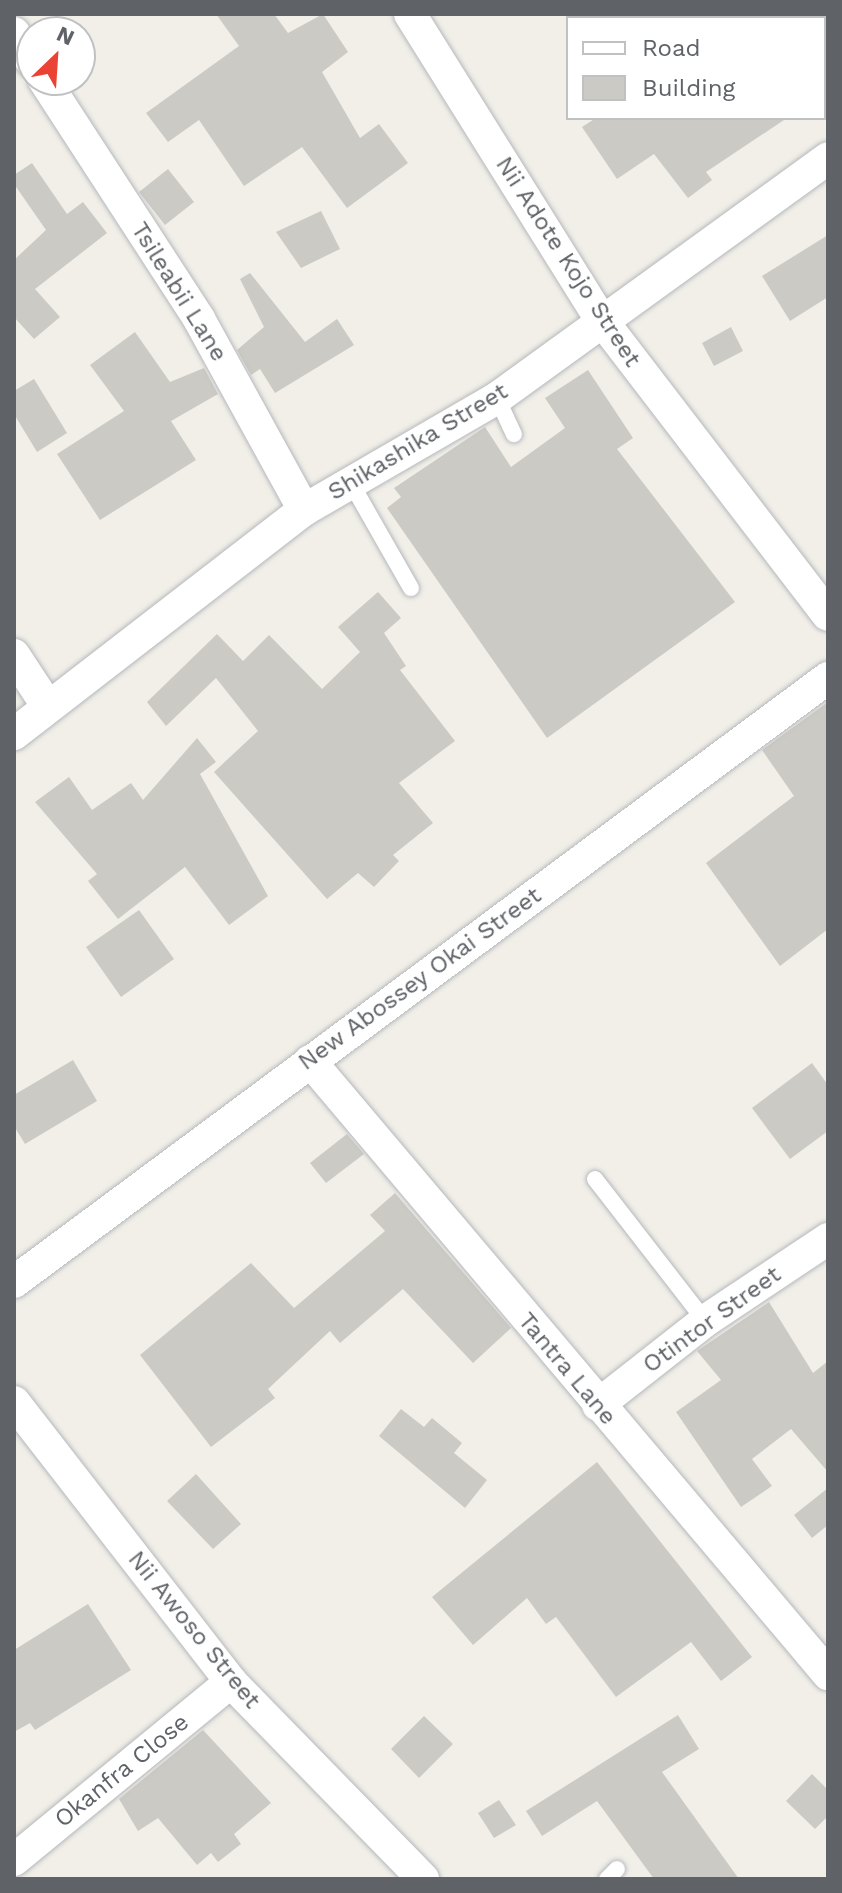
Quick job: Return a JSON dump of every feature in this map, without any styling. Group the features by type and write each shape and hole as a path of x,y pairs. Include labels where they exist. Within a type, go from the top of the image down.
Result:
{"street":[{"name":"Nii Adote Kojo Street","path":"410,14 600,318 828,615"},
{"name":"Tsileabii Lane","path":"54,96 199,319 304,510"},
{"name":"Shikashika Street","path":"14,734 304,510 497,398 600,318 828,158"},
{"path":"14,655 48,707"},
{"name":"New Abossey Okai Street","path":"14,1282 828,678"},
{"name":"Tantra Lane","path":"310,1061 828,1674"},
{"name":"Otintor Street","path":"598,1405 705,1321 828,1239"},
{"name":"Nii Awoso Street","path":"14,1402 231,1682 423,1879"},
{"name":"Okanfra Close","path":"14,1860 231,1682"}],"lane":[{"path":"497,398 514,434"},
{"path":"351,483 411,588"},
{"path":"595,1179 705,1321"}],"building":[{"path":"216,14 274,14 288,33 323,14 348,52 322,72 360,138 379,124 408,163 347,208 302,147 244,186 199,120 168,142 146,113 239,46"},
{"path":"593,120 784,120 706,172 712,180 688,198 654,154 617,179 582,127"},
{"path":"32,163 67,214 83,202 107,233 35,289 60,317 34,339 14,317 14,260 46,230 14,184 14,175"},
{"path":"168,169 194,202 165,225 139,192"},
{"path":"321,211 340,249 301,268 276,232"},
{"path":"828,235 828,297 790,321 762,276"},
{"path":"250,273 305,342 337,319 354,345 275,393 260,369 251,375 237,350 264,327 240,279"},
{"path":"731,327 743,351 714,366 702,343"},
{"path":"135,332 170,382 204,368 218,394 171,421 196,460 100,520 57,454 124,411 90,365"},
{"path":"588,370 633,438 617,449 735,602 547,738 387,508 401,497 394,488 485,427 511,467 565,428 545,398"},
{"path":"34,379 67,433 37,452 14,414 14,391"},
{"path":"378,592 401,618 384,633 406,666 400,670 455,741 399,783 433,823 393,855 399,861 374,887 358,873 327,899 214,772 258,731 216,678 166,726 147,702 217,634 243,661 269,635 322,689 360,652 338,627"},
{"path":"828,702 828,929 780,966 706,863 794,796 762,750"},
{"path":"197,738 216,762 200,774 268,896 229,925 185,867 118,919 88,881 97,874 35,802 69,777 92,810 131,783 143,800"},
{"path":"139,910 174,959 121,997 86,947"},
{"path":"73,1060 97,1101 25,1144 14,1126 14,1095"},
{"path":"812,1063 828,1085 828,1131 790,1159 752,1108"},
{"path":"347,1134 364,1154 326,1183 310,1163"},
{"path":"395,1193 511,1328 473,1363 403,1289 340,1343 330,1331 268,1389 275,1398 211,1447 140,1355 251,1263 294,1308 385,1231 370,1215"},
{"path":"769,1302 813,1373 828,1361 828,1472 791,1429 752,1459 772,1486 741,1507 676,1412 721,1380 697,1351"},
{"path":"401,1409 424,1427 432,1418 462,1443 454,1453 487,1480 465,1508 379,1436"},
{"path":"597,1462 752,1657 721,1681 691,1642 616,1697 556,1617 546,1624 527,1598 473,1645 432,1597"},
{"path":"196,1474 241,1524 213,1549 167,1501"},
{"path":"828,1488 828,1525 812,1538 794,1515"},
{"path":"88,1604 131,1670 35,1730 30,1723 14,1732 14,1650"},
{"path":"678,1715 699,1749 662,1772 739,1879 654,1879 597,1801 542,1836 526,1811"},
{"path":"424,1716 453,1744 419,1778 391,1749"},
{"path":"203,1730 271,1803 234,1834 241,1844 218,1862 211,1853 197,1865 158,1818 138,1831 119,1799"},
{"path":"812,1774 828,1790 828,1816 815,1829 786,1801"},
{"path":"499,1800 516,1825 494,1838 478,1813"}]}
